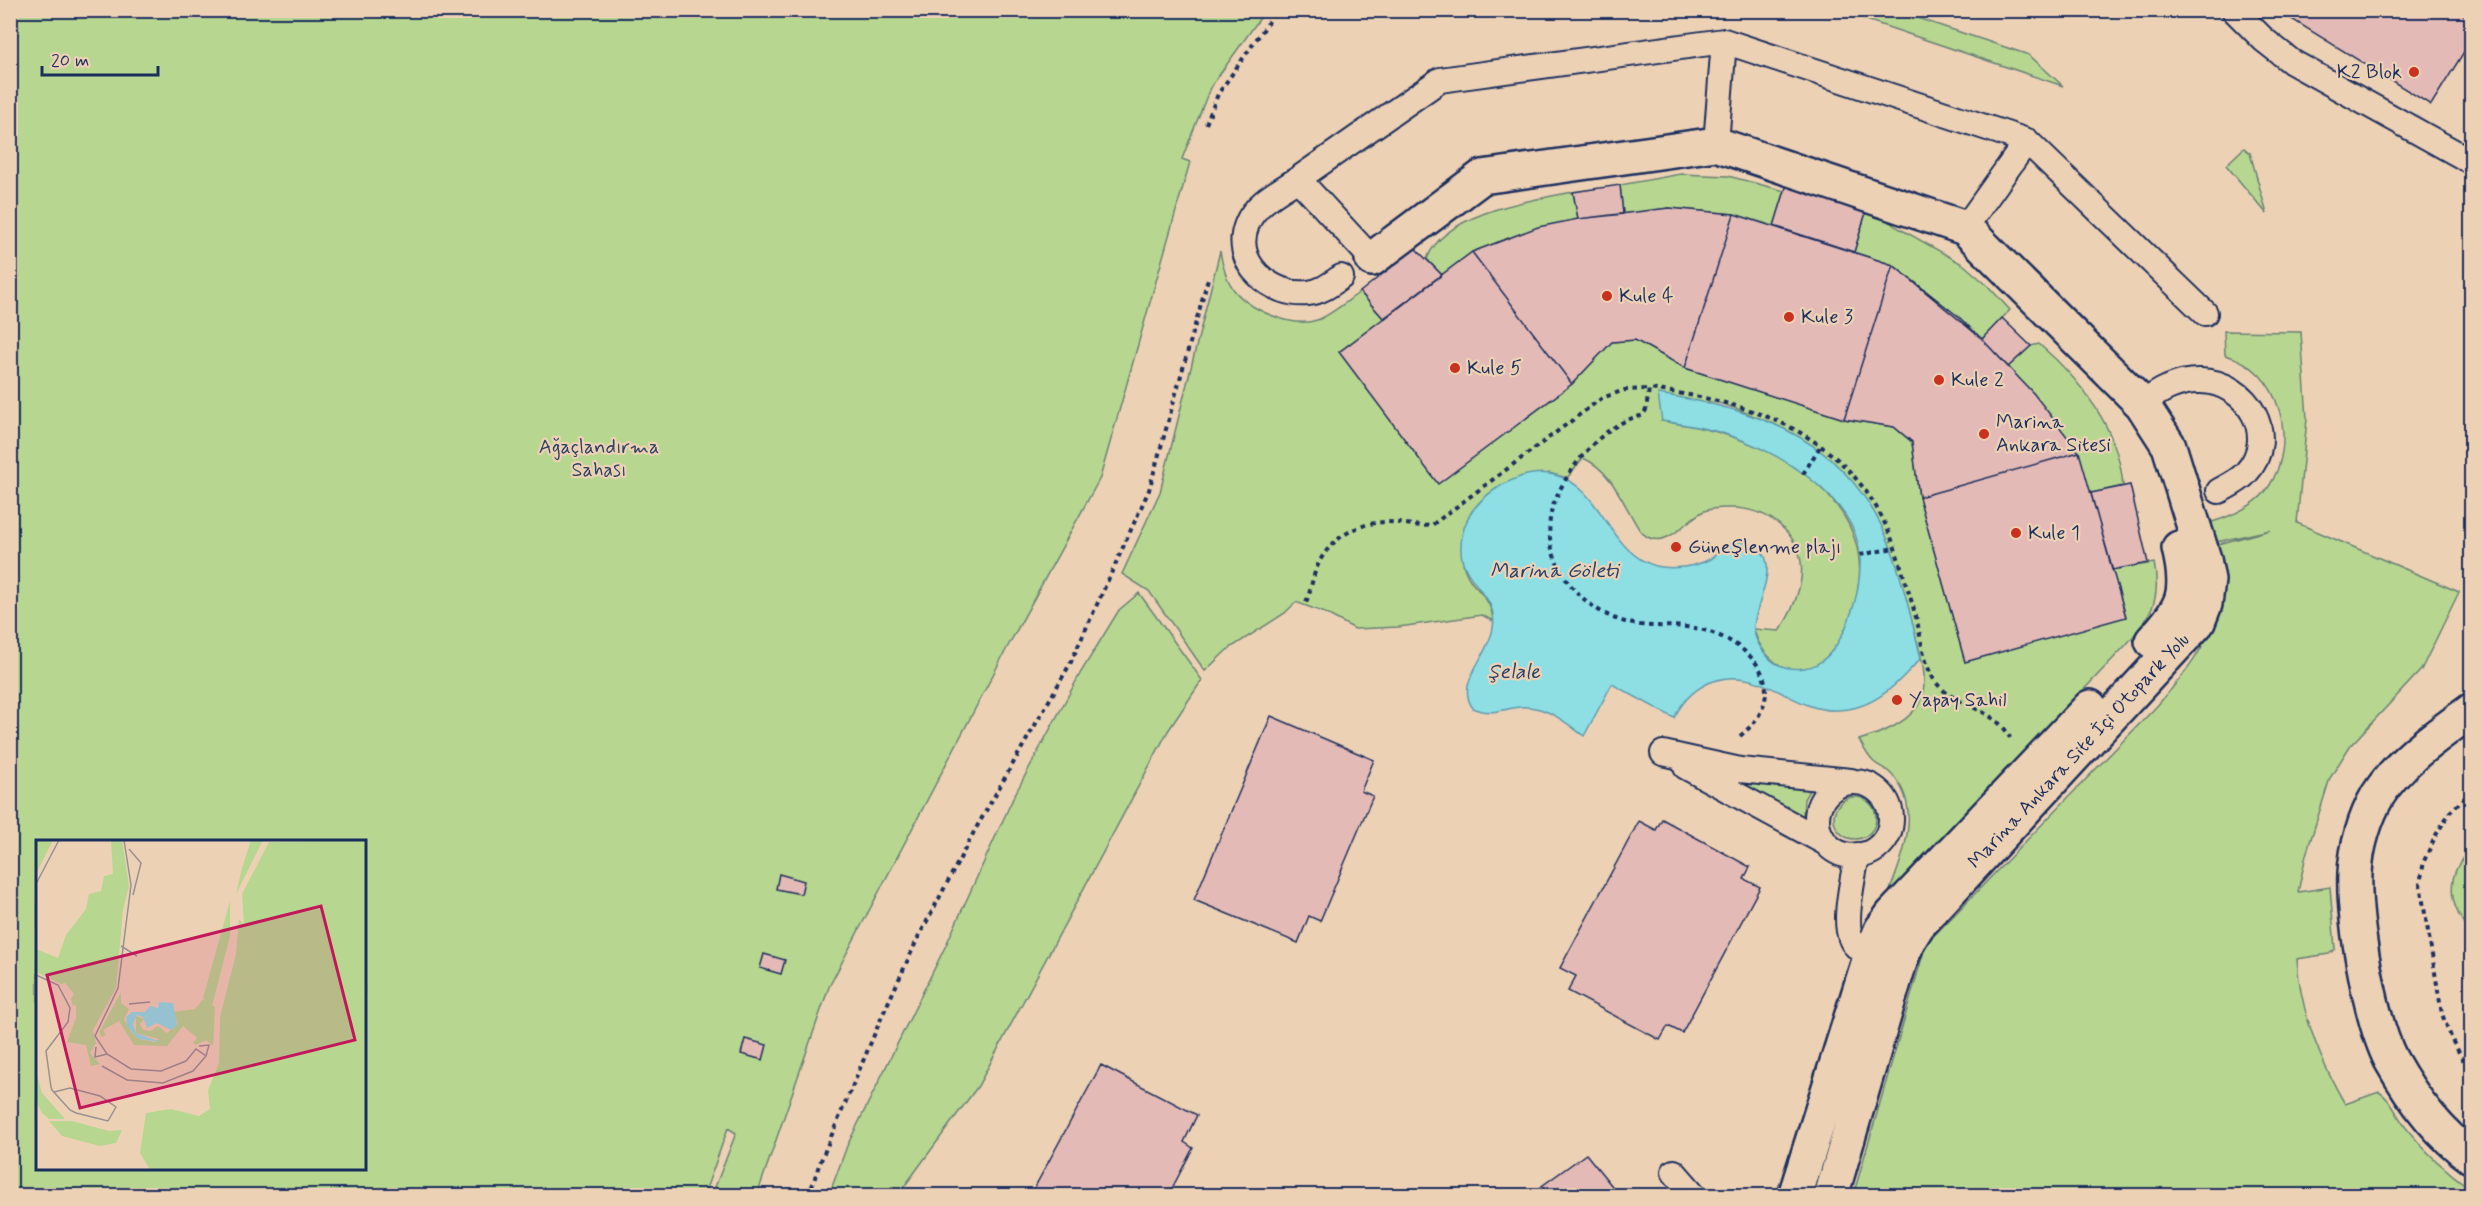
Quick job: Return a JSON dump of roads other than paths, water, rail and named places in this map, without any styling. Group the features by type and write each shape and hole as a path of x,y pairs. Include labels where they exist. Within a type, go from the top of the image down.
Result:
{"street":[{"name":"Marina Ankara Site İçi Otopark Yolu","path":"1372,259 1482,177 1716,144 1965,228 2142,404 2169,446 2204,559 2208,580 2205,604 2198,622 1918,925 1908,941 1885,959 1831,1196"},
{"path":"2472,710 2409,758 2378,796 2359,847 2355,872 2355,900 2376,1020 2391,1058 2413,1095 2436,1124 2460,1149 2472,1157"},
{"path":"1795,1196 1885,959"}],"lane":[{"path":"2234,10 2264,40 2292,62 2472,162"},
{"path":"1716,144 1724,41"},
{"path":"1341,277 1311,293 1294,293 1269,284 1250,266 1243,239 1247,223 1266,201 1440,80 1724,41 2027,141 2205,314"},
{"path":"1965,228 2027,141"},
{"name":"Marina Ankara Site İçi Otopark Yolu","path":"1298,179 1372,259"},
{"path":"2142,404 2160,390 2188,381 2200,380 2225,385 2249,405 2256,416 2260,447 2245,475 2219,491"},
{"path":"1663,753 1740,770 1851,782 1864,783 1875,788 1884,797 1890,809 1891,821 1888,834 1880,845 1870,852 1845,855 1663,753"},
{"path":"1824,842 1816,821 1822,799 1839,784 1851,782"},
{"path":"1857,855 1848,925 1850,938 1857,946 1885,959"},
{"path":"1674,1172 1695,1196"}],"water":[{"name":"Marina Göleti","path":"1658,394 1733,409 1767,421 1799,437 1827,457 1852,481 1874,512 1891,548 1921,658 1894,686 1863,705 1838,710 1807,705 1750,680 1734,678 1717,680 1697,690 1686,700 1674,718 1612,684 1584,736 1555,716 1538,709 1520,707 1485,712 1473,708 1468,696 1469,683 1489,642 1493,627 1493,612 1463,562 1461,546 1464,528 1471,513 1488,494 1508,482 1534,474 1555,475 1571,482 1584,492 1627,548 1640,559 1656,566 1676,568 1691,566 1710,559 1733,542 1743,542 1757,547 1765,556 1767,566 1754,628 1763,651 1776,663 1794,669 1819,663 1837,645 1851,614 1860,574 1860,557 1855,535 1844,514 1809,478 1765,450 1722,433 1662,421"}],"place":[{"name":"K2 Blok","path":"2414,72"},
{"name":"Kule 4","path":"1607,296"},
{"name":"Kule 3","path":"1789,317"},
{"name":"Kule 5","path":"1455,368"},
{"name":"Kule 2","path":"1939,380"},
{"name":"Marina Ankara Sitesi","path":"1984,434"},
{"name":"Kule 1","path":"2016,533"},
{"name":"Güneşlenme plajı","path":"1676,547"},
{"name":"Yapay Sahil","path":"1897,700"}],"park label":[{"name":"Ağaçlandırma Sahası","path":"599,458"}],"water label":[{"name":"Şelale","path":"1514,672"}]}
